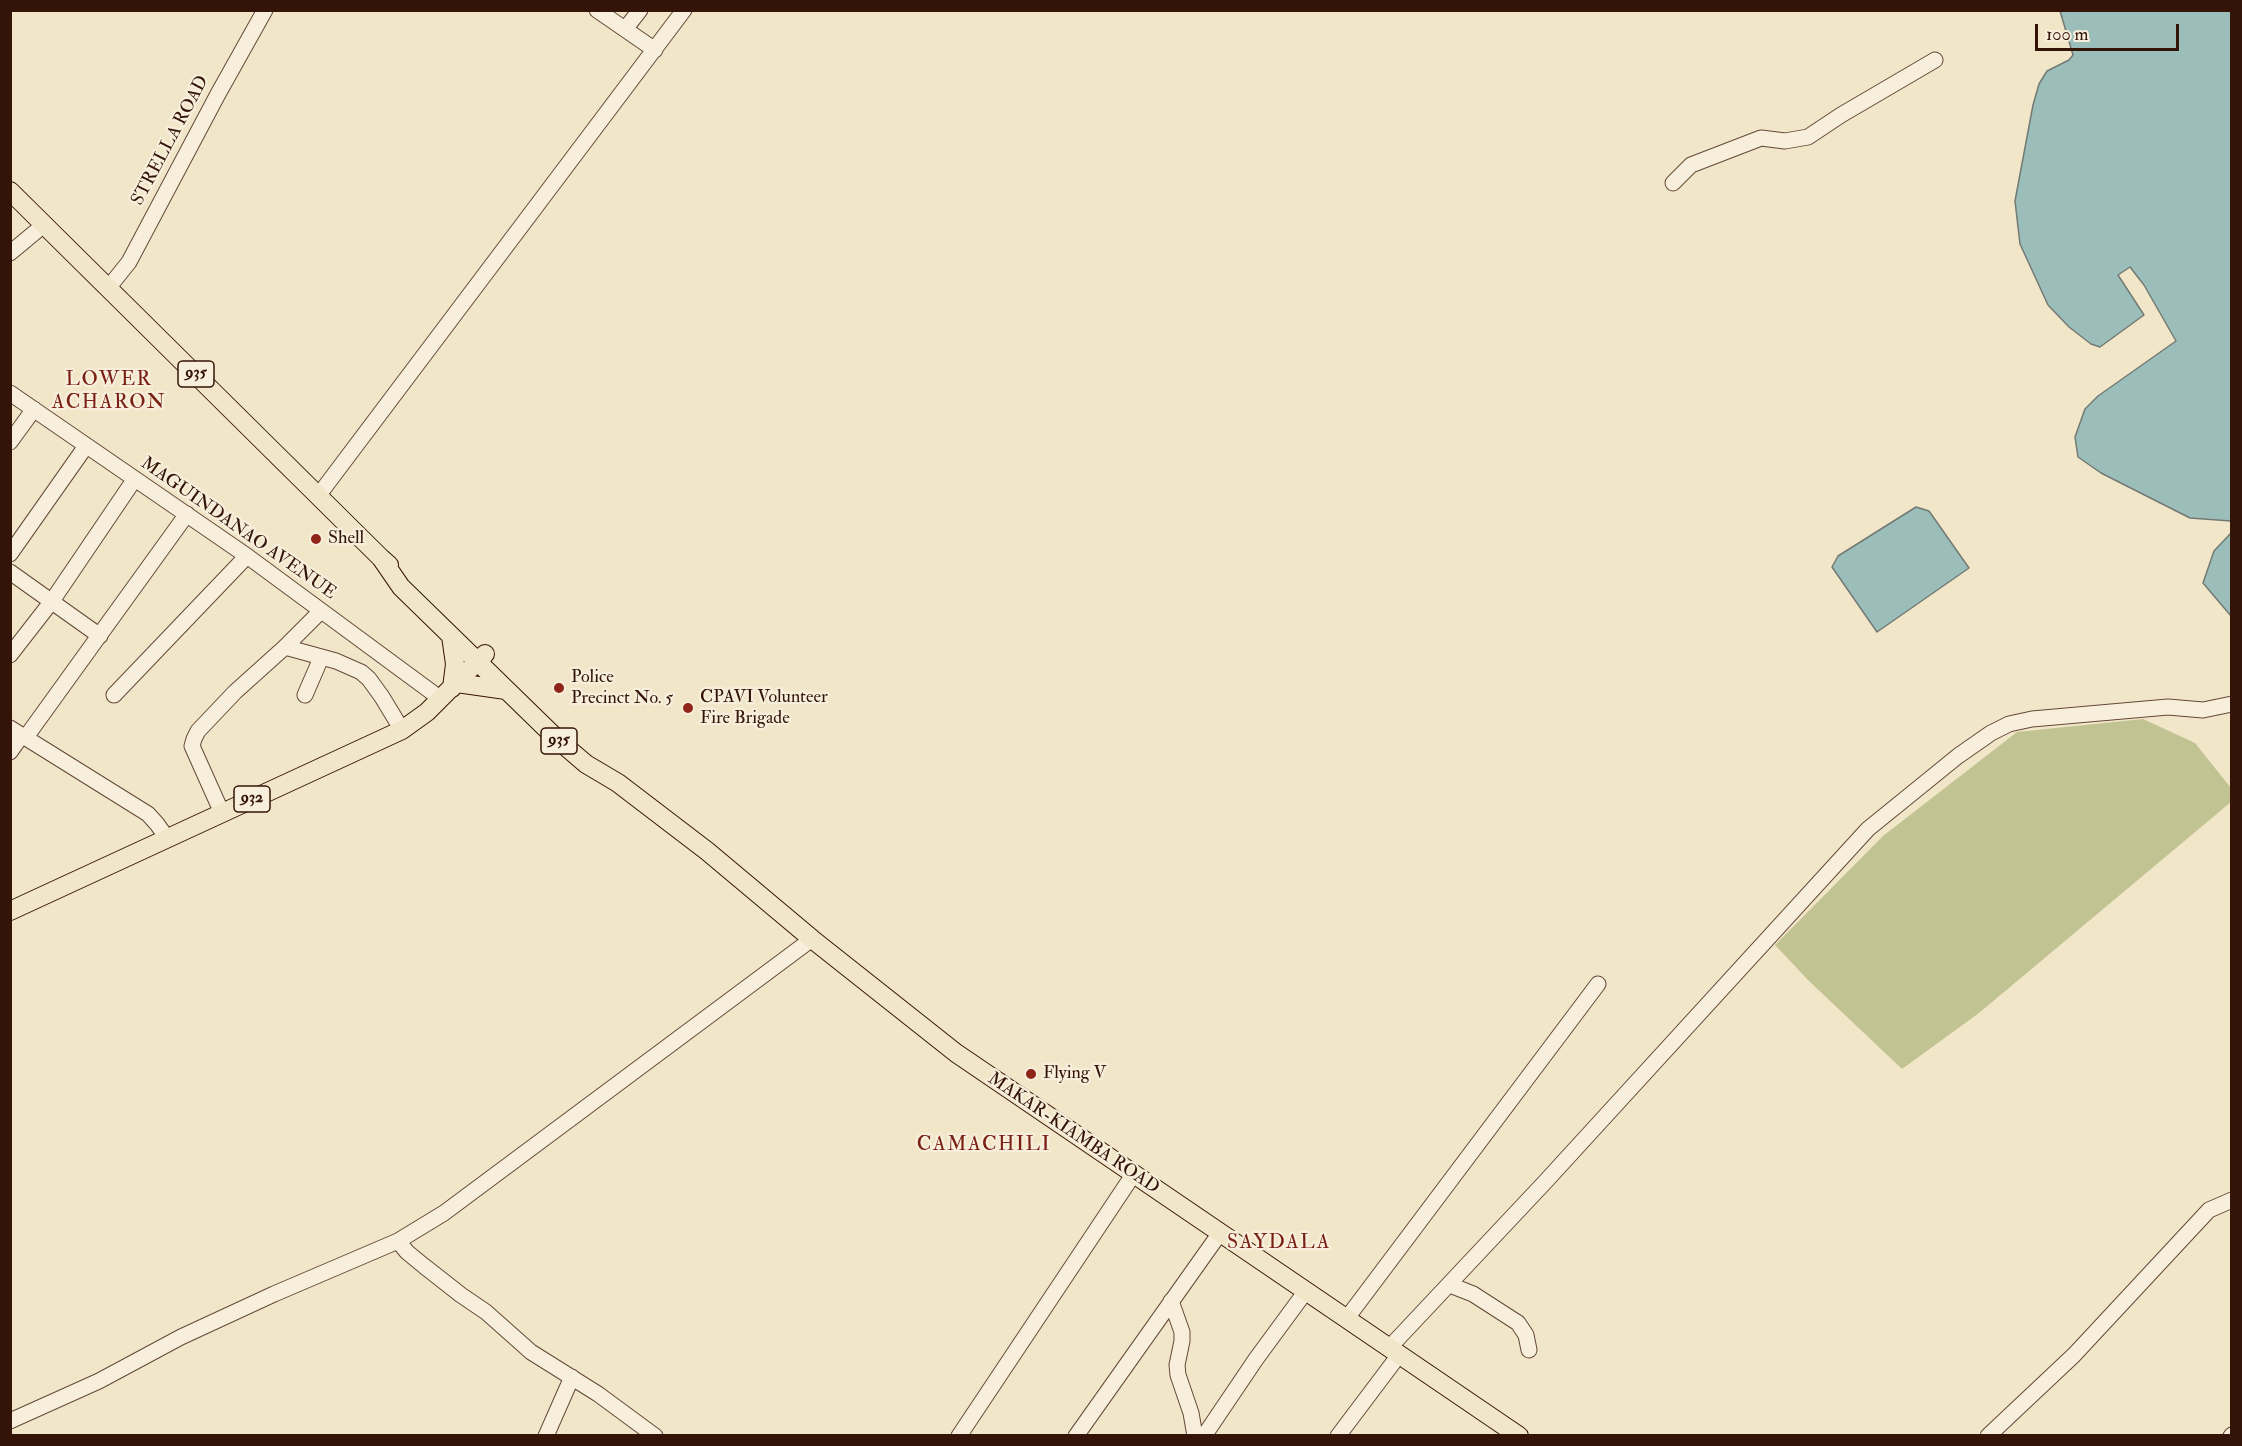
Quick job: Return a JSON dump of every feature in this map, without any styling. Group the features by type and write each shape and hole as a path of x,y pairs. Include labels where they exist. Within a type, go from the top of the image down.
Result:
{"main road":[{"name":"MAKAR-KIAMBA ROAD","path":"10,191 381,558 408,578 482,658 506,690 586,764 618,783 707,851 812,939 956,1053 1519,1436"},
{"name":"MAKAR-KIAMBA ROAD","path":"381,558 401,587 451,636 482,658 594,756 618,783"},
{"path":"451,636 455,664 450,690 506,690"},
{"name":"932","path":"10,911 402,730 450,690 482,658"}],"street":[{"name":"STRELLA ROAD","path":"109,287 129,262 265,10"},
{"path":"597,10 655,50"},
{"path":"626,28 640,10"},
{"path":"318,496 684,10"},
{"path":"1673,183 1691,165 1761,138 1785,141 1808,137 1841,114 1935,60"},
{"path":"10,254 45,224"},
{"name":"MAGUINDANAO AVENUE","path":"10,393 247,556 321,611 450,690"},
{"path":"10,442 34,409"},
{"path":"10,554 86,446"},
{"path":"10,655 52,601 134,480"},
{"path":"10,752 19,733 100,636 187,514"},
{"path":"114,695 247,556"},
{"path":"10,572 100,636"},
{"path":"222,813 192,746 194,739 198,731 235,692 321,611"},
{"path":"285,647 336,661 361,672 382,697 402,730"},
{"path":"305,695 321,658"},
{"path":"1338,1436 1394,1351 1450,1285 1868,829 1958,756 1991,733 2009,724 2032,719 2168,707 2203,710 2232,704"},
{"path":"19,733 148,814 167,838"},
{"path":"10,1421 99,1381 156,1348 398,1241 444,1213 812,939"},
{"path":"1347,1318 1598,984"},
{"path":"959,1436 1133,1175"},
{"path":"1988,1436 2074,1355 2209,1210 2232,1200"},
{"path":"1076,1436 1220,1233"},
{"path":"398,1241 424,1266 486,1312 531,1352 572,1377 655,1436"},
{"path":"1450,1285 1473,1294 1518,1323 1527,1335 1528,1350"},
{"path":"1204,1436 1306,1291"},
{"path":"1171,1301 1182,1332 1177,1365 1178,1375 1191,1413 1195,1436"},
{"path":"546,1436 572,1377"}],"green space":[{"path":"2143,719 2195,743 2231,788 2231,802 1979,1013 1902,1069 1808,980 1775,945 1883,836 2017,732"}],"water":[{"path":"2060,11 2231,11 2231,521 2190,518 2101,473 2078,457 2075,437 2085,409 2098,396 2176,341 2144,285 2130,267 2118,275 2144,315 2100,347 2091,344 2069,327 2048,305 2020,244 2015,201 2033,105 2039,84 2047,71 2069,60 2073,55"},
{"path":"1916,507 1929,511 1969,568 1877,632 1832,567 1838,556"},
{"path":"2231,533 2232,616 2203,583 2214,551"}],"place":[{"name":"Shell","path":"316,539"},
{"name":"Police Precinct No. 5","path":"559,688"},
{"name":"CPAVI Volunteer Fire Brigade","path":"688,708"},
{"name":"Flying V","path":"1031,1074"}],"district":[{"name":"LOWER ACHARON","path":"109,392"},
{"name":"CAMACHILI","path":"984,1146"},
{"name":"SAYDALA","path":"1279,1244"}]}
